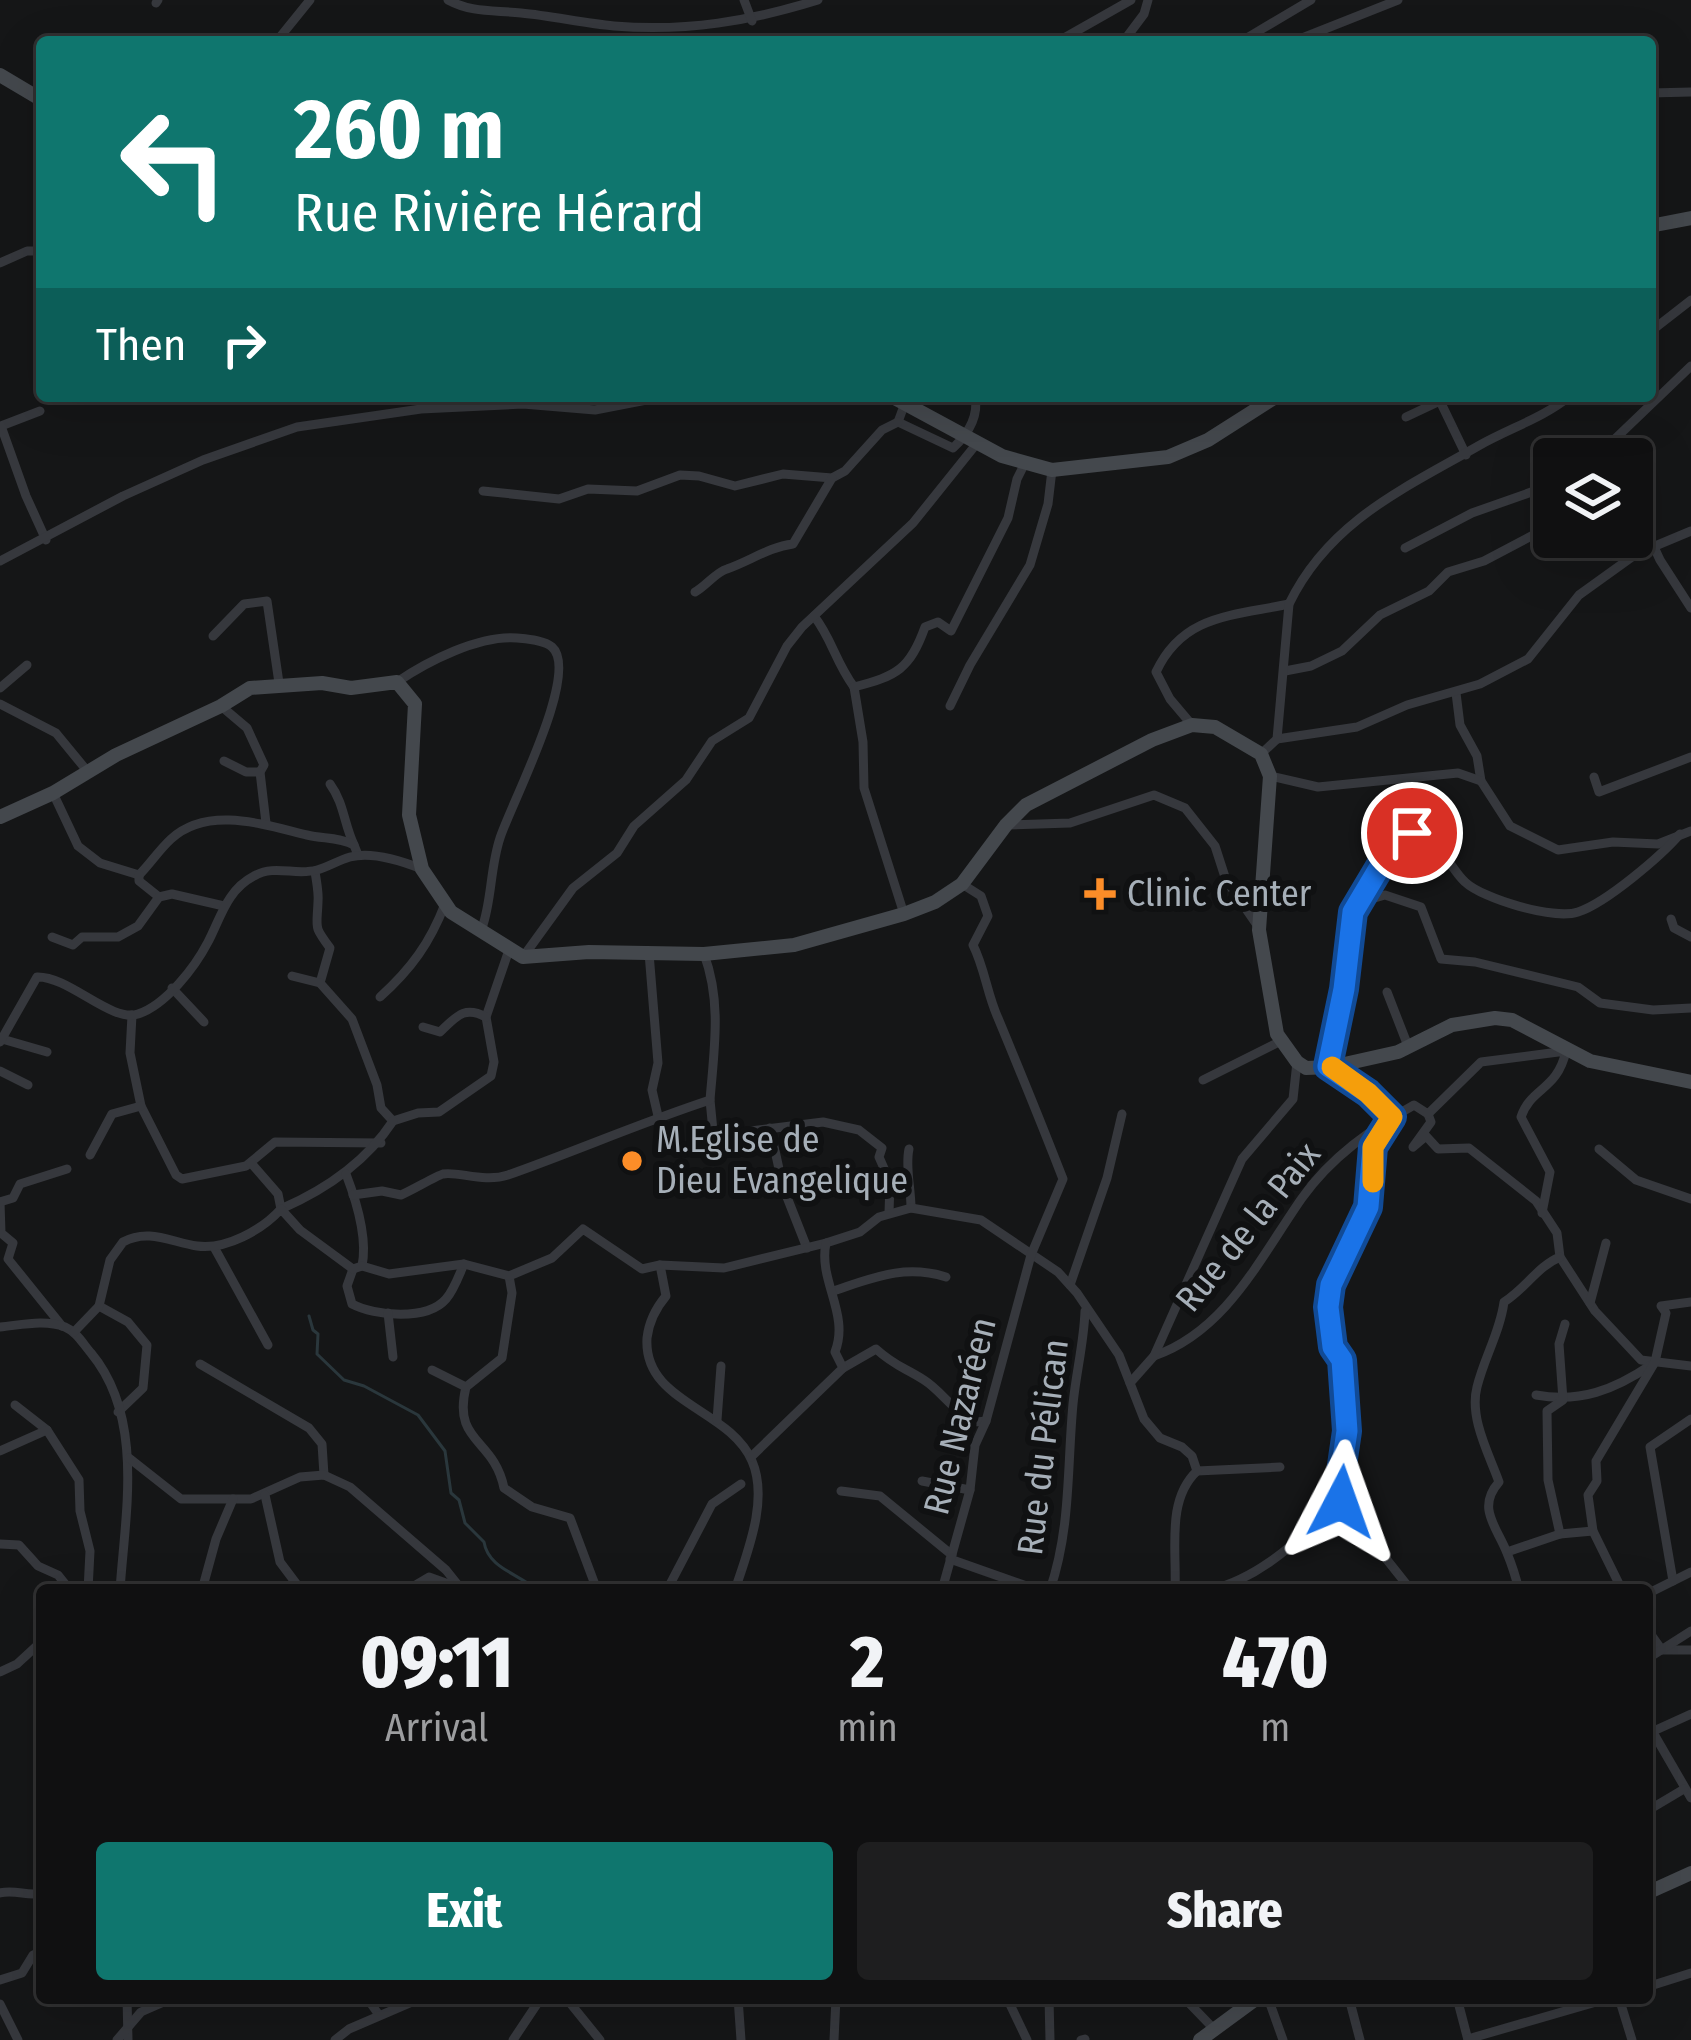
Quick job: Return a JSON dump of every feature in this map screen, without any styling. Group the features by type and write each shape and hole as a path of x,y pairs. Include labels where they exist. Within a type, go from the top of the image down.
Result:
{"street":[{"path":"281,36 310,0"},
{"path":"448,0 466,10 616,26 687,27 752,21 818,0"},
{"path":"744,0 752,21"},
{"path":"1068,36 1131,0"},
{"path":"1128,36 1148,0"},
{"path":"1250,36 1311,0"},
{"path":"1307,36 1398,0"},
{"path":"0,75 36,96"},
{"path":"1656,93 1691,92"},
{"path":"1656,225 1691,218"},
{"path":"0,263 36,250"},
{"path":"1656,327 1691,300"},
{"path":"1656,401 1691,366"},
{"path":"0,561 122,496 297,427 400,411 487,405 595,410 636,402"},
{"path":"898,402 898,422"},
{"path":"904,402 1002,456 1052,470 1168,457 1208,440 1268,402"},
{"path":"523,957 573,888 617,853 634,826 686,781 712,741 749,718 787,646 913,523 972,438 975,402"},
{"path":"1406,417 1437,402"},
{"path":"1440,402 1466,455"},
{"path":"1277,739 1288,604 1298,585 1360,514 1561,402"},
{"path":"1619,438 1655,402"},
{"path":"40,411 1,426 46,540"},
{"path":"898,422 953,448 972,438"},
{"path":"694,592 724,569 739,568 772,547 793,544 832,478 882,430 898,422"},
{"path":"854,687 895,674 908,663 925,627 938,622 951,631 1008,518 1025,463"},
{"path":"950,706 1008,597 1030,566 1048,504 1052,470"},
{"path":"483,491 559,499 588,489 637,491 680,475 735,486 784,474 832,478"},
{"path":"1405,548 1472,513 1533,491"},
{"path":"1262,754 1277,739 1357,727 1407,705 1456,693 1528,658 1579,595 1656,544 1691,531"},
{"path":"1286,671 1311,666 1342,651 1380,615 1429,591 1448,572 1484,561 1533,535"},
{"path":"1653,538 1660,560 1691,608"},
{"path":"213,637 244,604 267,601 279,683"},
{"path":"1192,725 1156,672 1167,648 1211,618 1288,604"},
{"path":"814,616 829,634 836,661 854,687 864,788 904,914"},
{"path":"0,817 250,688 322,683 351,688 397,682 499,637 534,640 552,647 559,678 544,733 500,839 482,928"},
{"path":"0,688 27,665"},
{"path":"397,682 415,704 409,815 422,869 452,912 523,957 552,952 704,954 794,945 904,914 962,884 1026,805 1153,740 1192,725 1215,727 1262,754 1270,776 1259,930 1281,1041 1297,1062 1306,1068 1329,1067 1408,1046 1453,1025 1495,1018 1512,1020 1566,1051 1622,1070 1691,1082"},
{"path":"1456,693 1460,725 1477,756 1481,781 1510,826 1558,850 1612,842 1658,844 1686,832"},
{"path":"0,704 56,733 88,772"},
{"path":"221,706 247,728 264,765 260,772 266,823"},
{"path":"1594,777 1599,792 1691,758"},
{"path":"224,761 245,772 260,772"},
{"path":"1270,776 1318,787 1431,774 1459,773 1481,781"},
{"path":"330,784 344,808 345,826 356,850"},
{"path":"52,793 78,846 100,862 139,875"},
{"path":"1006,825 1070,823 1154,795 1185,808 1215,846 1226,880 1259,930"},
{"path":"160,897 138,880 139,875 173,836 212,821 266,823 422,869"},
{"path":"1329,1067 1353,912 1390,850 1412,833 1427,836 1464,881 1485,895 1560,914 1578,912 1615,889 1686,832"},
{"path":"132,1016 172,988 205,949 236,888 262,872 315,871 356,850"},
{"path":"315,871 318,903 314,922 329,948 320,983"},
{"name":"Rue Nazaréen","path":"944,1584 970,1490 975,1445 986,1421 1031,1255 1063,1179 1021,1066 996,1015 985,968 973,945 988,916 982,896 962,884"},
{"path":"52,937 74,945 82,937 118,937 138,926 160,897 172,894 224,907"},
{"path":"1358,904 1385,895 1420,907 1441,959 1475,962 1578,987 1600,1003 1653,1010 1691,1008"},
{"path":"380,997 416,962 434,935 445,904"},
{"path":"1671,919 1674,928 1691,937"},
{"path":"74,1332 99,1306 114,1250 131,1237 152,1235 214,1247 267,1223 281,1209 346,1174 381,1143 393,1121 439,1112 491,1076 494,1062 486,1017 508,950 504,945"},
{"path":"649,953 658,1063 652,1090 658,1115"},
{"path":"704,954 714,981 713,1131 727,1134 824,1122 859,1130 882,1148 880,1157 890,1182 890,1213"},
{"path":"292,976 320,983 352,1019 377,1084 381,1108 393,1121"},
{"path":"47,1052 1,1040 37,977 56,980 132,1016"},
{"path":"172,988 204,1022"},
{"path":"1387,992 1408,1046"},
{"path":"423,1027 440,1032 465,1011 486,1017"},
{"path":"132,1016 130,1053 141,1106 182,1179 251,1163 274,1142 381,1143"},
{"path":"1203,1080 1281,1041"},
{"path":"1428,1114 1481,1062 1566,1051"},
{"path":"1542,1213 1550,1172 1522,1117 1525,1107 1561,1073 1566,1051"},
{"path":"1130,1383 1154,1356 1242,1160 1294,1099 1297,1062"},
{"path":"1329,1067 1368,1093 1392,1117"},
{"path":"0,1071 28,1085"},
{"path":"353,1196 382,1190 401,1195 441,1174 502,1177 576,1146 592,1146 658,1115 710,1100"},
{"path":"1407,1584 1341,1502 1347,1431 1342,1360 1333,1347 1328,1307 1331,1285 1368,1207 1373,1147 1392,1117 1414,1105 1431,1122 1413,1148 1426,1136 1438,1149 1469,1148 1510,1177 1536,1201 1557,1233 1560,1257 1590,1303 1641,1360 1691,1366"},
{"path":"90,1155 115,1111 141,1106"},
{"path":"1070,1285 1107,1178 1122,1114"},
{"name":"Rue de la Paix","path":"1154,1356 1186,1344 1222,1315 1301,1198 1347,1147 1392,1117"},
{"path":"770,1128 783,1187 807,1248"},
{"path":"909,1149 911,1208"},
{"path":"1599,1149 1636,1180 1691,1199"},
{"path":"251,1163 300,1230 357,1267 389,1274 464,1264 509,1276 552,1258 583,1229 642,1269 660,1265 724,1268 826,1244 911,1208 981,1220 1070,1285 1119,1354 1144,1419 1160,1438 1192,1456 1198,1471"},
{"path":"62,1326 8,1259 14,1244 1,1233 0,1202 13,1198 20,1184 67,1169"},
{"path":"346,1174 365,1250 347,1286 352,1304 365,1311 435,1308 448,1298 464,1264"},
{"path":"1590,1303 1606,1243"},
{"path":"826,1244 825,1263 842,1335 835,1352 843,1368"},
{"path":"214,1247 268,1345"},
{"path":"1518,1584 1487,1513 1491,1492 1499,1482 1481,1436 1477,1387 1504,1303 1560,1257"},
{"path":"660,1265 666,1296 649,1326 649,1363 667,1389 716,1420 751,1457 757,1478 750,1545 737,1584"},
{"path":"833,1291 895,1271 928,1271 946,1277"},
{"path":"509,1276 512,1293 502,1358 466,1387 461,1409 468,1432 499,1462 504,1488 532,1507 570,1518 595,1584"},
{"path":"1619,1584 1593,1531 1588,1495 1598,1481 1596,1461 1655,1362 1666,1313 1661,1306 1691,1302"},
{"path":"99,1306 128,1322 147,1346 143,1388 118,1412"},
{"name":"Rue du Pélican","path":"1052,1584 1062,1555 1072,1474 1073,1405 1085,1309"},
{"path":"388,1312 393,1357"},
{"path":"0,1328 43,1323 62,1326 74,1332 106,1375 128,1458 120,1584"},
{"path":"1563,1400 1559,1344 1565,1324"},
{"path":"751,1457 820,1388 876,1348 901,1371 919,1376 943,1394 962,1414 986,1421"},
{"path":"1560,1534 1548,1480 1547,1411 1563,1400 1620,1385 1655,1362"},
{"path":"200,1364 309,1428 322,1444 324,1475"},
{"path":"716,1420 721,1366"},
{"path":"432,1370 466,1387"},
{"path":"1536,1395 1563,1400"},
{"path":"16,1405 47,1430 79,1480 80,1511 90,1552 88,1584"},
{"path":"1673,1581 1650,1447 1691,1419"},
{"path":"0,1451 47,1430"},
{"path":"128,1458 172,1496 233,1499 265,1495 301,1478 324,1475 350,1487 414,1540 456,1584"},
{"path":"1175,1584 1176,1509 1180,1491 1198,1471 1280,1468"},
{"path":"922,1480 970,1490"},
{"path":"670,1584 706,1512 741,1484"},
{"path":"841,1492 880,1496 951,1557 1021,1584"},
{"path":"265,1495 280,1562 296,1584"},
{"path":"204,1584 233,1499"},
{"path":"1229,1584 1298,1544 1341,1502"},
{"path":"1507,1552 1560,1534 1593,1531"},
{"path":"0,1544 19,1545 38,1566 65,1584"},
{"path":"1653,1591 1691,1572"},
{"path":"1243,1575 1248,1584"},
{"path":"417,1584 429,1577 454,1584"},
{"path":"1653,1656 1691,1631"},
{"path":"1653,1637 1663,1650"},
{"path":"0,1672 36,1647"},
{"path":"1663,1650 1691,1650"},
{"path":"1653,1728 1691,1714"},
{"path":"1653,1736 1687,1794 1653,1808"},
{"path":"1653,1890 1691,1873"},
{"path":"0,1893 16,1889 36,1895"},
{"path":"0,1981 22,1973 36,1954"},
{"path":"1653,1985 1691,1972"},
{"path":"0,2003 18,2040"},
{"path":"127,2004 128,2036"},
{"path":"117,2040 128,2036 141,2012 159,2004"},
{"path":"371,2004 379,2015"},
{"path":"334,2040 406,2004"},
{"path":"513,2040 538,2004"},
{"path":"571,2004 600,2040"},
{"path":"739,2004 741,2040"},
{"path":"835,2040 836,2004"},
{"path":"1010,2004 1028,2040"},
{"path":"1049,2004 1050,2040"},
{"path":"1190,2004 1214,2030"},
{"path":"1200,2040 1249,2004"},
{"path":"1270,2004 1283,2040"},
{"path":"1351,2004 1360,2040"},
{"path":"1459,2004 1468,2039 1589,2004"},
{"path":"1621,2004 1632,2040"}],"waterway":[{"path":"309,1316 318,1334 317,1354 344,1380 418,1415 445,1451 451,1493 459,1500 465,1523 484,1542 491,1558 528,1584"}],"slow traffic":[{"path":"1332,1067 1392,1117 1373,1147 1373,1182"}],"place":[{"name":"Clinic Center","path":"1100,894"},
{"name":"M.Eglise de Dieu Evangelique","path":"632,1161"}],"route":[{"path":"1341,1502 1347,1431 1342,1360 1333,1347 1328,1307 1331,1285 1368,1207 1373,1147 1392,1117 1368,1093 1328,1066 1353,912 1390,850 1412,833"}]}
